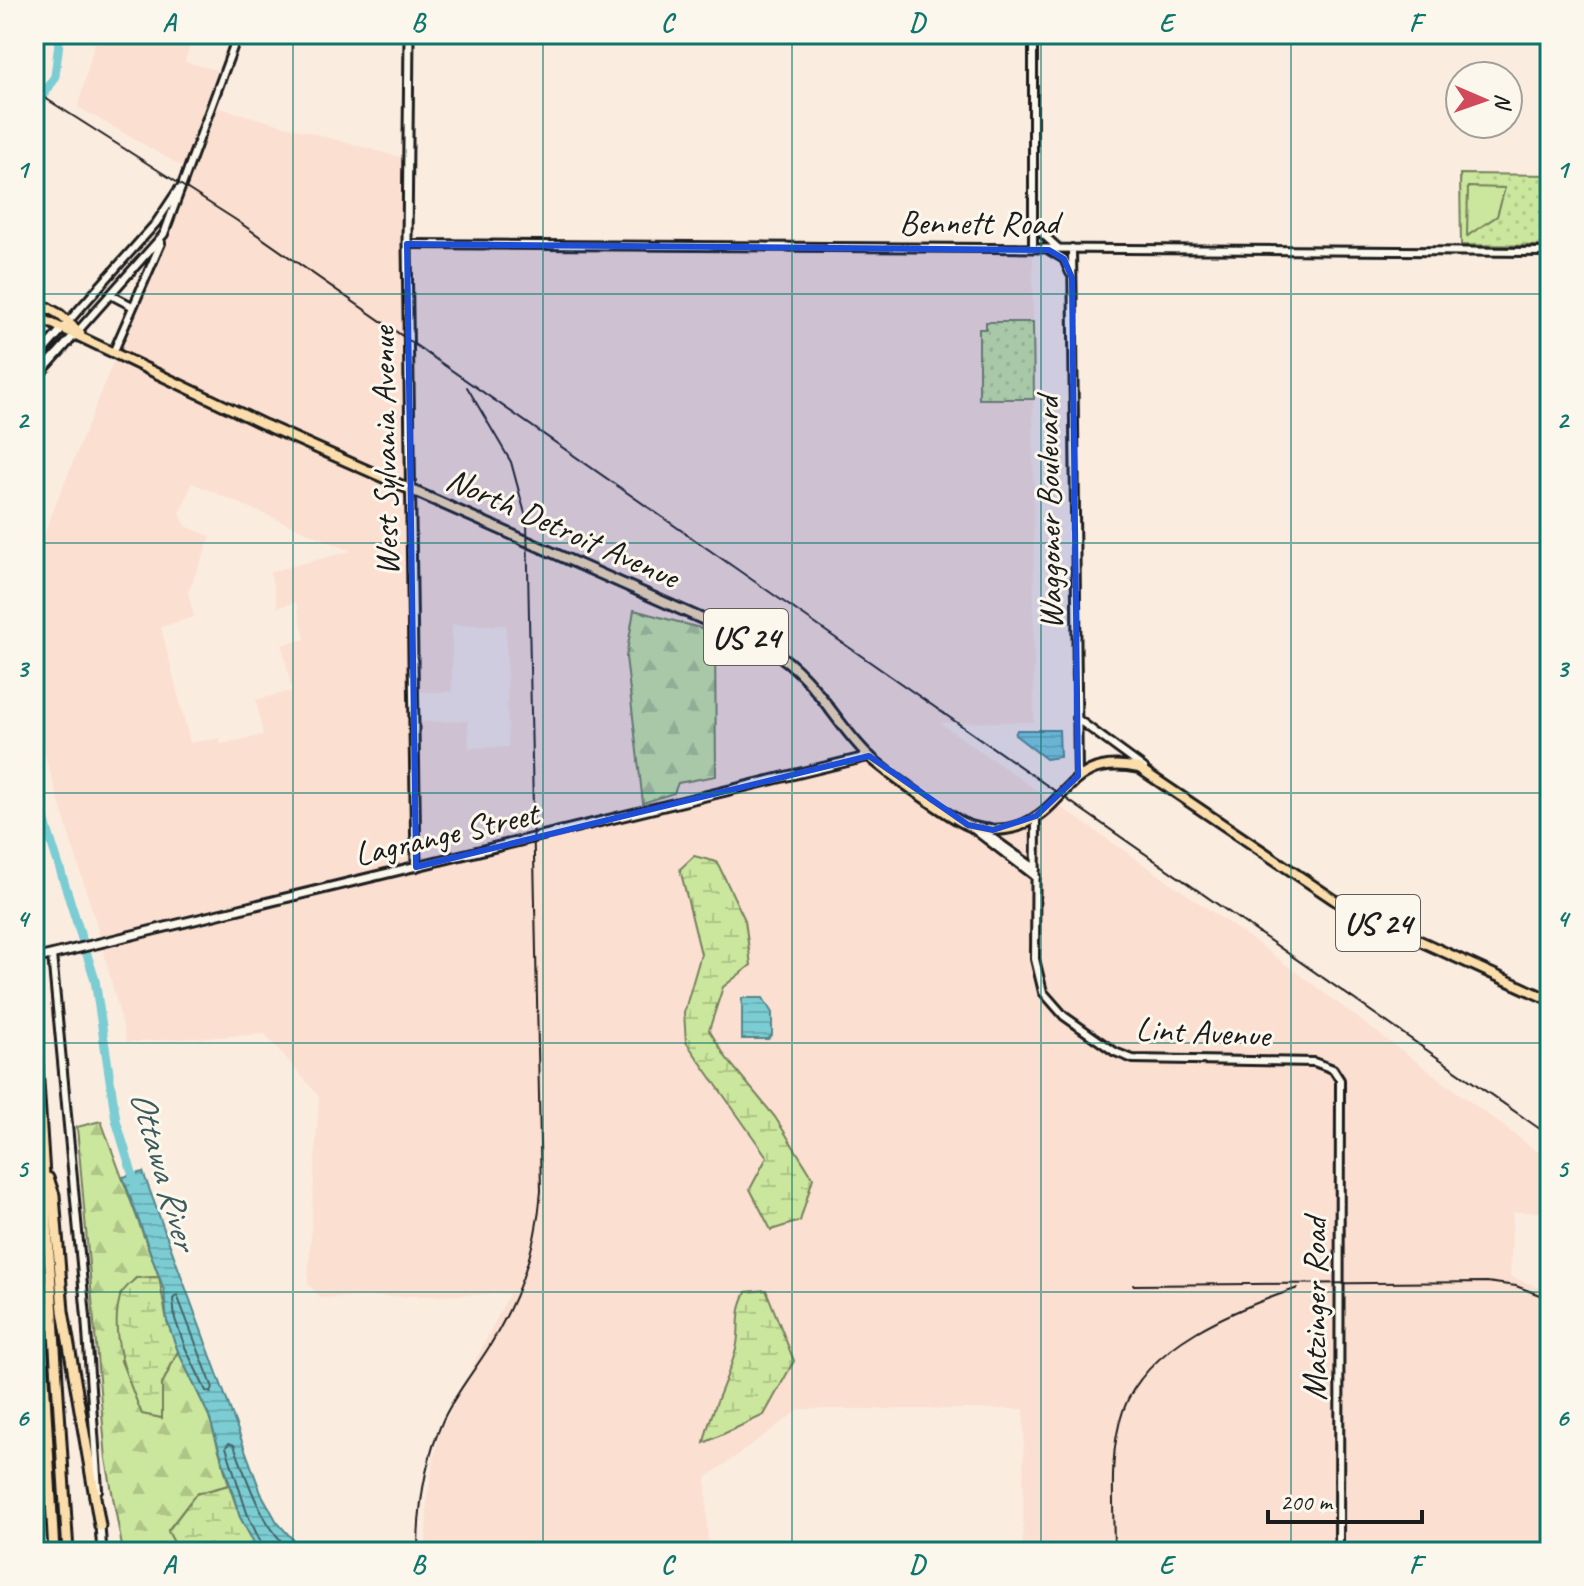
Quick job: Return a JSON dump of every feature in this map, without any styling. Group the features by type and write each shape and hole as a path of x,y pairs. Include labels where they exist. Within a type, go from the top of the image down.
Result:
{"highway":[{"path":"34,1019 68,1552"},
{"path":"45,1167 54,1195 63,1311 100,1526"},
{"path":"34,1202 54,1552"}],"main road":[{"name":"West Sylvania Avenue","path":"409,34 407,244 416,867"},
{"name":"North Detroit Avenue","path":"34,300 65,325 113,353 770,649 806,676 870,756 968,825 1003,830 1036,816 1078,776 1110,765 1146,771 1345,907 1550,1000"},
{"name":"North Detroit Avenue","path":"34,315 65,325"},
{"path":"34,361 65,325"},
{"path":"34,380 79,334"},
{"name":"Lagrange Street","path":"34,959 870,756"},
{"path":"100,1526 102,1552"}],"street":[{"path":"113,353 164,234 238,34"},
{"path":"1033,34 1033,248"},
{"path":"65,325 126,256 178,190"},
{"path":"1033,223 1042,237 1058,248"},
{"path":"79,334 164,234"},
{"name":"Bennett Road","path":"407,244 1550,252"},
{"path":"1041,248 1062,258 1072,278"},
{"name":"Waggoner Boulevard","path":"1072,248 1078,776"},
{"path":"126,256 136,266"},
{"path":"106,279 114,292 132,306"},
{"name":"North Detroit Avenue","path":"1076,718 1146,771"},
{"path":"1036,816 1036,873"},
{"path":"968,825 1036,873"},
{"path":"978,827 1036,873"},
{"name":"Lint Avenue","path":"1036,873 1035,959 1043,992 1064,1016 1115,1052 1133,1059 1307,1061 1333,1069"},
{"path":"52,955 86,1317 100,1526"},
{"name":"Matzinger Road","path":"1333,1069 1342,1093 1339,1552"}],"highlighted area":[{"path":"407,244 1049,250 1064,259 1072,278 1078,776 1036,816 993,830 968,825 869,756 416,867"}],"shaded area":[{"path":"97,34 193,34 185,62 217,70 205,104 403,158 403,249 1033,252 1034,722 940,723 1254,941 1550,1161 1550,1212 1513,1212 1510,1276 1550,1292 1550,1552 1023,1552 1024,1409 800,1409 706,1478 708,1552 426,1552 427,1497 439,1434 509,1294 320,1298 308,1283 319,1096 265,1034 127,1042 99,933 34,719 34,559 190,171 78,107","holes":["192,483 351,551 270,572 278,607 296,602 305,639 282,645 292,691 256,700 263,735 221,744 220,738 190,743 161,627 194,617 188,592 211,537 186,526 180,514","452,625 506,625 508,747 469,748 468,721 420,722 419,692 452,692"]}],"green space":[{"path":"1460,174 1550,175 1550,246 1461,245"},
{"path":"1468,187 1505,188 1497,216 1467,236"},
{"path":"986,322 1033,322 1034,399 979,399 979,329 986,329"},
{"path":"634,610 715,632 716,776 678,783 674,793 643,803 626,657"},
{"path":"694,856 717,862 745,920 751,965 723,987 709,1030 727,1059 775,1117 813,1178 800,1221 771,1230 750,1189 767,1157 686,1042 684,1013 701,954 680,869"},
{"path":"101,1121 159,1277 136,1278 120,1295 121,1361 142,1413 161,1418 162,1384 178,1351 209,1416 229,1485 196,1494 168,1530 179,1552 123,1552 106,1459 77,1127"},
{"path":"159,1277 167,1321 178,1351 162,1384 162,1418 142,1414 121,1357 117,1327 120,1297 125,1289 136,1278"},
{"path":"766,1290 794,1361 764,1415 704,1443 735,1353 742,1300 746,1292"},
{"path":"229,1485 240,1517 259,1552 179,1552 168,1531 196,1494"}],"water":[{"path":"1017,730 1059,730 1060,757 1046,759 1015,735"},
{"path":"742,998 763,998 772,1013 772,1035 768,1039 742,1039"},
{"path":"143,1172 261,1493 277,1522 304,1552 259,1552 240,1517 209,1416 167,1321 164,1290 123,1177"}],"waterway":[{"name":"Ottawa River","path":"34,112 55,76 60,34"},
{"name":"Ottawa River","path":"34,787 95,980 116,1120 136,1186"}],"railway":[{"path":"34,91 236,220 1550,1136"},
{"path":"418,1552 423,1485 436,1436 453,1401 489,1347 517,1291 535,1232 541,1191 527,521 511,462 467,387"},
{"path":"1133,1285 1487,1282 1516,1286 1550,1299"},
{"path":"1114,1552 1115,1445 1123,1411 1135,1387 1152,1366 1196,1332 1221,1318 1298,1288"}]}
